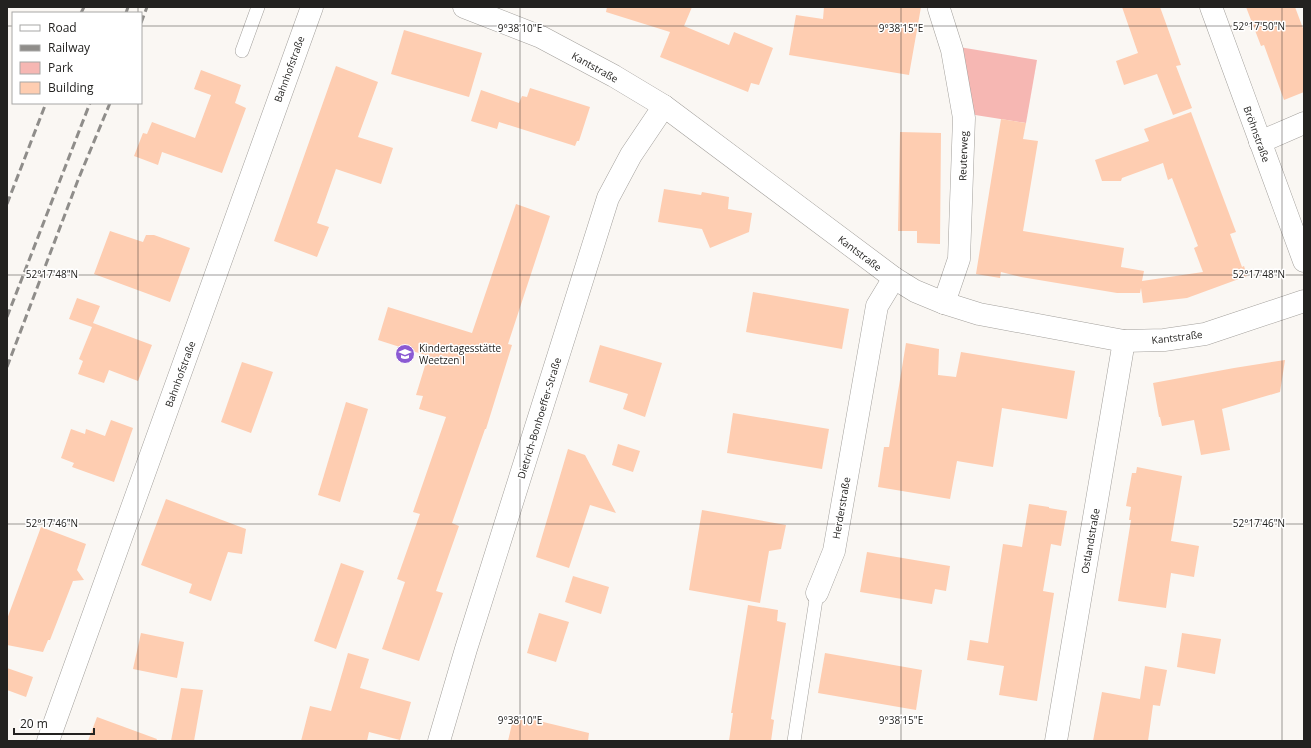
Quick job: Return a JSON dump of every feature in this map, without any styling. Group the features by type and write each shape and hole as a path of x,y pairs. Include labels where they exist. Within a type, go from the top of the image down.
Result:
{"street":[{"name":"Bahnhofstraße","path":"48,741 312,7"},
{"name":"Kantstraße","path":"464,7 541,37 614,76 664,106 894,278 915,291 944,303 980,314 1124,341 1164,340 1205,334 1304,301"},
{"name":"Bröhnstraße","path":"1211,7 1304,261"},
{"name":"Reuterweg","path":"939,9 952,50 964,118 959,259 944,303"},
{"name":"Dietrich-Bonhoeffer-Straße","path":"440,741 466,648 608,198 631,155 664,106"},
{"path":"1260,142 1304,124"},
{"name":"Herderstraße","path":"818,593 834,551 877,306 894,278"},
{"name":"Ostlandstraße","path":"1056,741 1124,341"}],"lane":[{"path":"242,51 258,7"},
{"name":"Herderstraße","path":"794,741 818,593"}],"green space":[{"path":"959,47 1037,60 1026,123 969,114"}],"building":[{"path":"607,7 692,7 684,26 729,45 734,32 773,48 759,85 751,83 748,92 660,57 670,32 606,12"},
{"path":"824,7 921,7 909,75 789,55 796,15 823,19"},
{"path":"1122,7 1160,7 1181,65 1176,66 1192,108 1173,115 1157,74 1124,85 1116,61 1138,53"},
{"path":"1246,7 1295,7 1304,31 1304,92 1284,100 1264,45 1261,46"},
{"path":"404,30 482,53 469,97 391,74"},
{"path":"336,66 378,82 358,137 393,148 381,184 336,169 317,223 329,227 317,257 274,241"},
{"path":"201,70 241,85 235,103 246,108 222,173 162,152 158,165 134,156 143,133 147,134 152,122 195,138 211,95 194,89"},
{"path":"530,88 590,107 579,141 577,141 575,146 499,122 497,129 471,121 481,90 519,103 522,96 527,97"},
{"path":"1191,112 1236,232 1230,234 1242,267 1244,266 1247,276 1187,298 1143,303 1141,288 1140,293 1117,293 1021,277 1001,272 1000,278 976,274 1001,119 1026,123 1023,139 1038,141 1023,231 1124,248 1121,267 1144,271 1142,281 1203,272 1194,248 1198,246 1172,178 1168,180 1163,163 1122,178 1121,181 1102,181 1095,160 1149,141 1144,129"},
{"path":"900,132 941,133 940,244 917,243 917,231 898,231"},
{"path":"664,189 701,195 702,192 729,197 728,209 752,213 749,232 710,248 702,229 658,222"},
{"path":"516,204 550,216 508,344 512,345 486,429 452,523 459,526 436,591 443,593 419,661 382,649 405,582 397,579 420,514 413,512 446,417 419,409 423,396 416,395 428,356 378,340 388,307 472,333"},
{"path":"110,231 143,242 146,235 154,235 190,248 170,302 94,274"},
{"path":"753,292 849,309 842,349 746,332"},
{"path":"77,298 100,306 93,323 152,345 138,381 109,370 104,383 78,374 83,361 79,359 92,327 69,319"},
{"path":"906,343 939,349 938,375 956,377 961,352 1075,371 1067,419 1002,408 993,467 957,461 950,499 878,487 884,447 889,447"},
{"path":"600,345 662,363 645,417 623,409 628,394 589,382"},
{"path":"1285,360 1280,392 1222,409 1230,450 1201,455 1194,420 1162,426 1153,383"},
{"path":"242,362 273,372 251,433 221,422"},
{"path":"346,402 368,409 340,502 318,495"},
{"path":"733,413 829,429 822,469 727,453"},
{"path":"111,420 133,428 114,482 72,467 74,463 61,458 71,429 85,434 86,429 105,436"},
{"path":"618,444 640,451 633,472 612,465"},
{"path":"568,449 585,455 616,513 590,505 569,568 536,557"},
{"path":"1137,467 1182,476 1171,541 1199,546 1194,577 1171,573 1166,608 1118,601 1131,520 1129,520 1131,507 1126,506 1132,473 1136,473"},
{"path":"166,499 246,529 242,554 228,552 211,601 189,593 192,584 141,565"},
{"path":"1029,504 1067,511 1061,546 1051,544 1043,591 1054,593 1037,701 999,695 1004,666 967,660 970,640 988,643 1003,544 1022,547"},
{"path":"702,510 786,525 781,549 769,551 760,603 689,590"},
{"path":"41,527 86,544 77,570 84,580 73,581 50,640 48,640 43,652 7,645 7,619"},
{"path":"867,552 950,566 946,591 935,589 932,604 860,592"},
{"path":"341,563 364,571 336,649 314,641"},
{"path":"573,576 609,587 601,614 565,602"},
{"path":"748,605 778,610 777,621 786,623 771,719 774,720 771,741 729,741 733,713 731,713"},
{"path":"539,613 569,622 556,662 527,653"},
{"path":"141,633 184,642 177,678 133,669"},
{"path":"1182,633 1221,639 1215,674 1177,667"},
{"path":"348,653 369,659 360,688 411,702 400,740 369,732 367,741 301,741 310,706 331,711"},
{"path":"825,653 922,670 916,710 818,693"},
{"path":"1145,666 1167,670 1160,706 1153,705 1148,741 1093,741 1102,692 1140,699"},
{"path":"7,668 33,677 26,697 7,690"},
{"path":"181,688 203,690 194,741 171,741"},
{"path":"514,715 589,733 588,741 508,741"},
{"path":"97,717 157,739 156,741 88,741"}],"railway":[{"path":"82,12 84,7"},
{"path":"126,12 128,7"},
{"path":"142,20 147,7"},
{"path":"7,204 46,104"},
{"path":"7,317 90,104"},
{"path":"7,367 78,180 110,104"}],"place":[{"name":"Kindertagesstätte Weetzen I","path":"405,354"}]}
